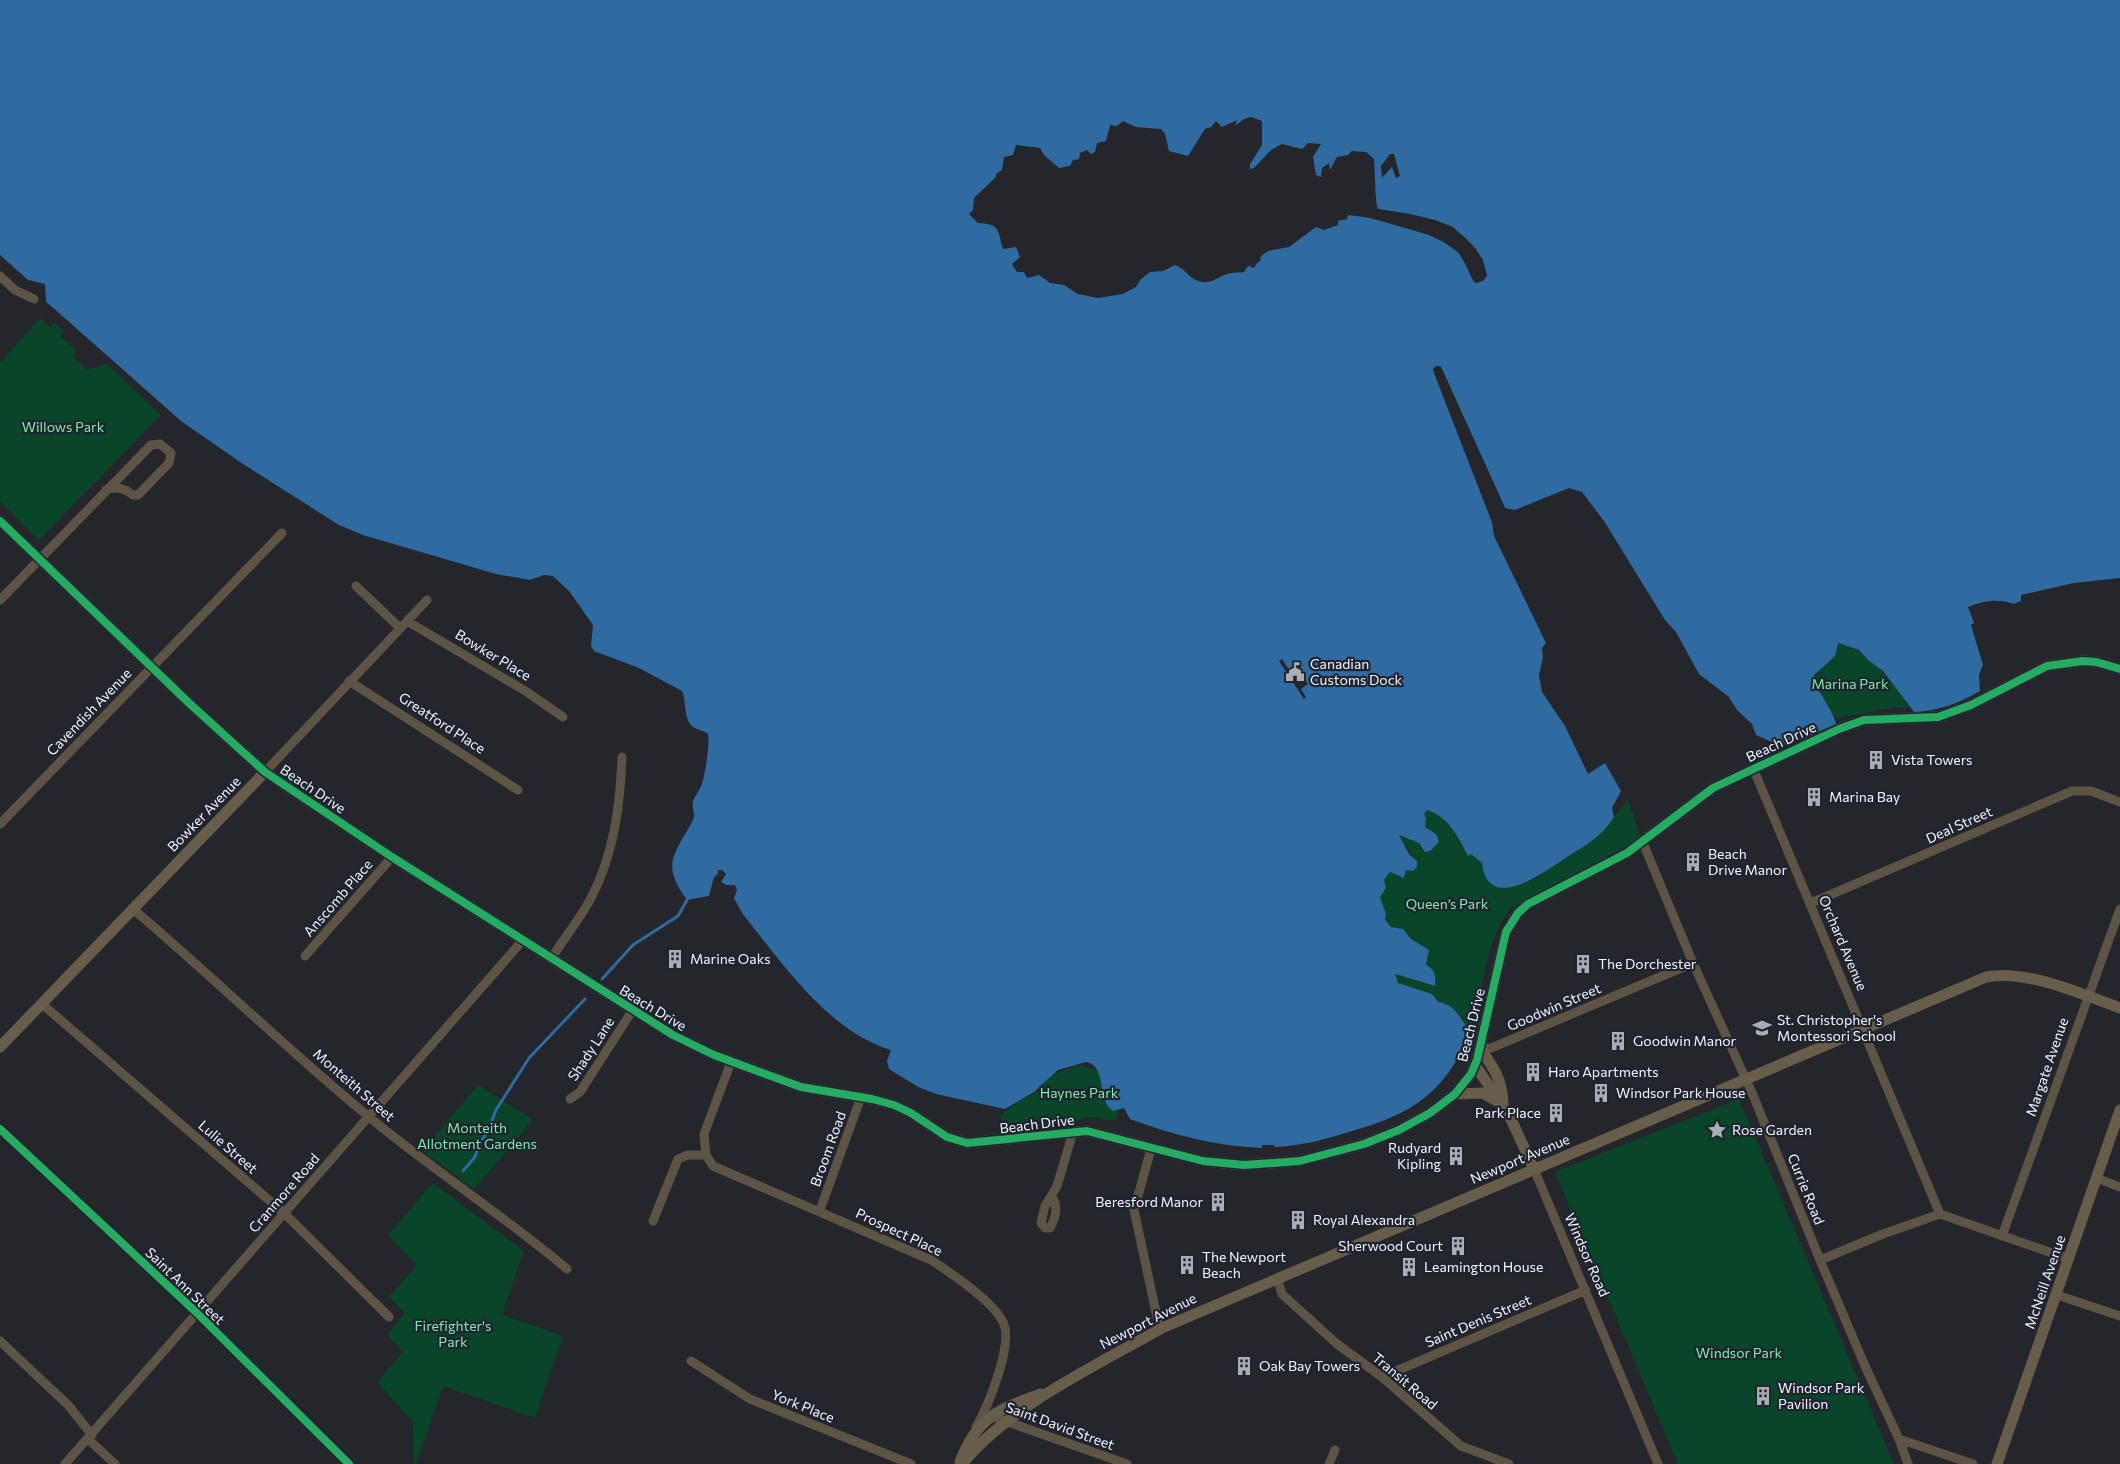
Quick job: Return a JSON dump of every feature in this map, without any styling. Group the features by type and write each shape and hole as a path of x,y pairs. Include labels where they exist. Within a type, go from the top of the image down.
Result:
{"main road":[{"name":"Beach Drive","path":"0,521 151,667 265,772 392,857 632,1012 673,1036 731,1062 801,1087 880,1100 906,1110 947,1138 967,1143 1072,1132 1098,1133 1151,1149 1223,1163 1262,1165 1300,1161 1364,1144 1399,1130 1455,1094 1475,1065 1506,932 1518,913 1538,898 1643,842 1713,788 1839,729 1864,720 1938,718 1971,705 2047,666 2083,661 2120,669"},
{"name":"Bowker Avenue","path":"0,1047 265,772"},
{"name":"Newport Avenue","path":"960,1464 980,1444 1008,1422 1057,1388 1162,1328 1986,977 2002,974 2022,975 2120,1008"},
{"path":"1455,1094 1482,1093 1502,1106 1503,1089 1492,1065 1480,1049"},
{"name":"Windsor Road","path":"1475,1065 1516,1130 1534,1169"},
{"name":"McNeill Avenue","path":"1996,1464 2057,1295 2120,1110"},
{"path":"960,1464 965,1447 988,1415 1057,1388"}],"street":[{"path":"0,276 15,290 34,300"},
{"path":"0,600 106,490 153,444 162,444 171,453 169,463 138,495 133,495 122,488 106,490"},
{"name":"Cavendish Avenue","path":"0,824 282,533"},
{"name":"Bowker Place","path":"356,586 403,624 526,692 563,717"},
{"name":"Bowker Avenue","path":"265,772 427,600"},
{"name":"Greatford Place","path":"349,681 518,790"},
{"path":"552,959 590,900 606,865 621,794 622,757"},
{"name":"Orchard Avenue","path":"1753,768 1940,1214"},
{"name":"Deal Street","path":"1811,903 2072,791 2091,791 2120,802"},
{"name":"Currie Road","path":"1643,842 1693,963 1746,1080 1865,1366 1900,1439 1908,1464"},
{"name":"Anscomb Place","path":"305,956 392,857"},
{"name":"Monteith Street","path":"133,909 368,1116 427,1164 542,1248 567,1269"},
{"name":"Margate Avenue","path":"2002,1236 2120,909"},
{"name":"Cranmore Road","path":"65,1464 523,940"},
{"name":"Goodwin Street","path":"1480,1049 1490,1048 1693,963"},
{"name":"Lulie Street","path":"42,1004 285,1214 390,1318"},
{"name":"Shady Lane","path":"570,1099 580,1092 632,1012"},
{"path":"653,1220 678,1159 688,1156 706,1155 703,1146 704,1134 731,1062"},
{"name":"Broom Road","path":"820,1210 861,1097"},
{"name":"Saint Ann Street","path":"0,1129 196,1312 349,1464"},
{"path":"1052,1197 1072,1132"},
{"path":"1151,1149 1134,1210 1157,1317 1162,1328"},
{"name":"Prospect Place","path":"706,1155 713,1166 722,1172 820,1210 931,1260 961,1280 1003,1321 1006,1338 1004,1353 988,1415"},
{"name":"Windsor Road","path":"1534,1169 1658,1464"},
{"path":"2096,1178 2120,1187"},
{"path":"1820,1260 1883,1234 1940,1214 2069,1259"},
{"name":"Transit Road","path":"1277,1278 1282,1294 1299,1310 1337,1344 1382,1377 1461,1446 1509,1464"},
{"name":"Saint Denis Street","path":"1382,1377 1586,1290"},
{"path":"2057,1295 2120,1316"},
{"path":"0,1341 68,1404 90,1437 115,1464"},
{"name":"York Place","path":"691,1361 757,1403 911,1464"},
{"name":"Saint David Street","path":"988,1415 1127,1464"},
{"path":"1900,1439 1973,1464"},
{"path":"1328,1464 1336,1450"}],"green space":[{"name":"Willows Park","path":"40,318 51,328 55,323 64,330 60,336 77,351 73,356 87,370 107,364 161,415 39,540 0,502 0,363"},
{"name":"Marina Park","path":"1839,643 1851,647 1871,660 1888,678 1910,708 1895,707 1839,718 1834,716 1815,684 1814,675 1819,673 1823,665 1835,657"},
{"name":"Queen’s Park","path":"1628,800 1641,838 1511,908 1496,934 1491,948 1474,1025 1468,1029 1452,1008 1438,1002 1432,994 1398,983 1394,974 1434,986 1426,965 1429,957 1423,945 1411,940 1403,929 1391,927 1380,897 1386,888 1383,880 1390,872 1398,875 1417,861 1398,837 1399,834 1419,843 1421,850 1436,834 1425,827 1426,818 1424,814 1427,810 1435,813 1447,822 1468,856 1471,854 1531,881 1600,835"},
{"name":"Haynes Park","path":"1078,1065 1103,1071 1110,1100 1119,1115 1113,1121 1092,1117 1009,1134 1000,1116 1018,1102 1037,1092 1051,1076"},
{"name":"Monteith Allotment Gardens","path":"478,1085 533,1120 474,1189 423,1151"},
{"name":"Windsor Park","path":"1739,1099 1894,1464 1678,1464 1555,1172"},
{"name":"Firefighter's Park","path":"433,1183 524,1251 502,1315 563,1336 535,1418 443,1386 416,1464 414,1464 413,1422 377,1382 403,1352 387,1335 405,1313 389,1297 417,1265 388,1235"}],"water":[{"path":"0,0 2120,0 2120,578 2074,583 2021,595 2021,601 2013,604 2002,601 1990,601 1968,607 1974,623 1971,625 1983,665 1979,675 1980,691 1956,703 1940,708 1914,712 1883,671 1868,660 1859,650 1839,643 1835,656 1814,675 1815,682 1836,724 1781,746 1756,735 1752,724 1737,710 1729,697 1699,674 1676,632 1665,620 1604,521 1582,492 1569,488 1515,510 1505,508 1441,367 1436,366 1433,369 1492,522 1494,536 1546,643 1542,648 1543,657 1539,675 1542,692 1565,726 1588,774 1605,763 1621,791 1612,808 1614,817 1595,838 1543,873 1530,880 1505,888 1494,886 1486,878 1482,863 1471,854 1468,856 1452,829 1435,813 1427,810 1424,814 1426,818 1425,827 1436,834 1439,842 1430,851 1425,852 1419,843 1399,835 1409,854 1417,861 1417,867 1413,871 1406,870 1404,878 1390,872 1384,880 1386,888 1380,897 1386,914 1385,919 1391,927 1403,929 1411,939 1429,950 1426,965 1434,973 1435,986 1395,974 1398,983 1432,994 1438,1002 1448,1005 1456,1011 1468,1029 1456,1061 1431,1093 1405,1111 1375,1124 1325,1139 1292,1146 1275,1147 1274,1145 1262,1145 1262,1148 1228,1145 1195,1139 1146,1125 1130,1119 1124,1108 1113,1111 1105,1100 1097,1070 1093,1065 1086,1062 1058,1070 1034,1092 1005,1109 936,1094 918,1087 889,1069 887,1061 891,1050 868,1041 847,1028 827,1012 773,953 742,913 734,898 737,890 735,885 726,885 721,882 726,874 722,870 718,870 718,874 714,877 709,896 687,900 679,888 672,868 673,859 694,818 693,803 703,779 708,739 708,734 690,724 686,715 682,691 639,668 594,651 591,646 593,625 569,591 553,576 544,575 530,580 496,574 363,535 339,525 240,462 181,421 46,302 45,284 28,280 0,255","holes":["1251,117 1262,121 1262,145 1250,164 1250,169 1254,168 1271,150 1282,144 1302,149 1308,143 1321,144 1313,157 1316,175 1321,177 1322,168 1329,163 1330,170 1337,157 1348,155 1352,151 1366,152 1374,159 1378,209 1413,215 1446,225 1471,244 1481,258 1487,276 1475,283 1458,252 1436,237 1391,222 1348,215 1347,219 1338,221 1338,225 1324,230 1316,227 1289,247 1268,251 1261,256 1260,261 1254,268 1248,266 1244,272 1227,274 1210,282 1205,282 1194,279 1175,265 1163,271 1150,272 1140,280 1136,287 1123,294 1098,298 1078,294 1064,285 1050,283 1039,275 1027,278 1024,272 1017,272 1012,264 1020,257 1016,247 1003,249 999,233 995,227 978,223 969,214 973,210 974,198 1002,170 1004,157 1013,155 1016,145 1040,148 1044,155 1059,168 1070,166 1073,160 1079,159 1080,153 1087,150 1091,154 1095,152 1097,143 1106,141 1110,125 1117,126 1123,121 1136,127 1161,129 1165,134 1169,151 1188,156 1205,129 1211,127 1216,121 1222,127 1237,120 1235,126 1244,119","1390,154 1394,154 1400,176 1396,178 1392,167 1382,178 1381,166"]}],"pier":[{"path":"1378,209 1435,220 1453,227 1475,248 1483,260 1487,276 1483,281 1476,283 1459,253 1444,242 1429,235 1367,217 1369,215 1414,228 1446,240 1461,251 1476,280 1481,279 1484,275 1481,261 1473,249 1452,229 1434,222 1377,211"},
{"path":"1437,366 1441,367 1505,508 1503,510 1437,368 1436,372 1494,520 1492,522 1434,373 1433,369"},
{"path":"1282,659 1291,673 1298,670 1308,684 1301,689 1306,697 1304,699 1279,661"}],"waterway":[{"path":"602,979 633,945 678,916 687,900"},
{"path":"463,1171 475,1157 479,1144 488,1131 496,1110 529,1058 585,999"}],"cycle path":[{"path":"0,521 189,703 265,772 392,857 673,1035 714,1055 801,1087 872,1099 894,1105 911,1113 947,1137 967,1143 1087,1131 1203,1161 1244,1165 1300,1161 1364,1144 1399,1130 1430,1113 1455,1094 1471,1074 1477,1060 1506,932 1518,913 1528,904 1627,853 1713,788 1839,729 1864,720 1938,717 1971,705 2047,666 2083,661 2096,662 2120,669"},
{"path":"0,1129 196,1312 349,1464"}],"place":[{"name":"Canadian Customs Dock","path":"1295,672"},
{"name":"Vista Towers","path":"1876,760"},
{"name":"Marina Bay","path":"1814,797"},
{"name":"Beach Drive Manor","path":"1693,862"},
{"name":"Marine Oaks","path":"675,959"},
{"name":"The Dorchester","path":"1583,964"},
{"name":"St. Christopher's Montessori School","path":"1762,1028"},
{"name":"Goodwin Manor","path":"1618,1041"},
{"name":"Haro Apartments","path":"1533,1072"},
{"name":"Windsor Park House","path":"1601,1093"},
{"name":"Park Place","path":"1556,1113"},
{"name":"Rose Garden","path":"1717,1130"},
{"name":"Rudyard Kipling","path":"1456,1156"},
{"name":"Beresford Manor","path":"1218,1202"},
{"name":"Royal Alexandra","path":"1298,1220"},
{"name":"Sherwood Court","path":"1458,1246"},
{"name":"The Newport Beach","path":"1187,1265"},
{"name":"Leamington House","path":"1409,1267"},
{"name":"Oak Bay Towers","path":"1244,1366"},
{"name":"Windsor Park Pavilion","path":"1763,1396"}]}
